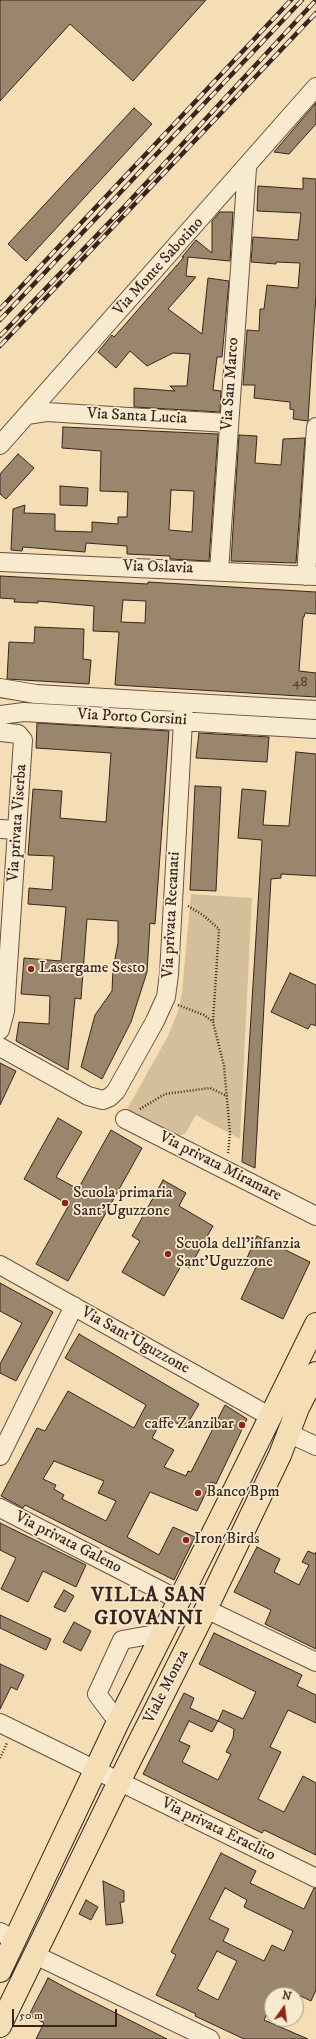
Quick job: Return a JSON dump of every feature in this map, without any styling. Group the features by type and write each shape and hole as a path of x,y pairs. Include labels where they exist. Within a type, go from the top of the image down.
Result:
{"main road":[{"name":"Viale Monza","path":"0,1971 8,1936 95,1770 161,1634 271,1417 316,1324"},
{"name":"Viale Monza","path":"0,2026 119,1781 206,1609 280,1455 298,1408 316,1373"},
{"path":"271,1417 288,1432"}],"street":[{"name":"Via Monte Sabotino","path":"44,405 316,87"},
{"name":"Via San Marco","path":"219,571 228,422 247,168"},
{"path":"228,189 239,188 243,190 246,197"},
{"name":"Via Santa Lucia","path":"0,446 27,415 44,405 228,422"},
{"path":"311,576 316,427"},
{"name":"Via Oslavia","path":"0,562 311,576"},
{"name":"Via Porto Corsini","path":"0,688 36,694 316,710"},
{"name":"Via Porto Corsini","path":"0,698 36,694"},
{"name":"Via privata Recanati","path":"0,1047 95,1099 103,1100 110,1097 116,1090 155,1021 166,997 184,703"},
{"name":"Via Porto Corsini","path":"0,715 24,712 316,728"},
{"name":"Via privata Viserba","path":"0,732 21,735 23,742 9,829 5,1011 0,1030"},
{"name":"Via privata Miramare","path":"130,1116 227,1170 316,1216"},
{"name":"Via Sant'Uguzzone","path":"0,1265 271,1417"},
{"path":"0,1456 74,1306"},
{"path":"288,1432 316,1446"},
{"name":"Via privata Galeno","path":"0,1508 179,1600"},
{"path":"221,1517 245,1527"},
{"path":"206,1609 316,1662"},
{"name":"Viale Monza","path":"118,1722 97,1694 122,1640 161,1634"},
{"path":"0,1723 119,1781"},
{"name":"Via privata Eraclito","path":"119,1781 316,1878"},
{"path":"35,1955 210,2039"}],"path":[{"path":"188,906 203,915 219,929 213,1022 224,1066 227,1096 230,1133 227,1170"},
{"path":"178,1005 204,1015 213,1022"},
{"path":"130,1116 165,1094 210,1088 227,1096"},
{"path":"0,1758 9,1739"}],"shaded area":[{"path":"191,894 252,898 240,1139 196,1115 185,1134 171,1138 125,1113 168,1036 178,1011 182,993"}],"building":[{"path":"0,0 206,0 133,81 70,24 0,101"},
{"path":"316,103 316,124 289,154 274,152"},
{"path":"134,108 152,124 26,261 8,244"},
{"path":"303,178 316,179 316,294 308,421 293,419 294,410 290,409 290,402 254,398 255,385 243,385 247,330 259,331 260,309 264,309 267,285 298,288 300,263 276,262 276,264 251,262 253,237 298,240 301,213 257,211 258,186 303,189"},
{"path":"220,212 233,212 230,261 188,257 186,276 196,277 168,309 202,334 208,278 229,281 222,357 217,357 213,390 221,391 220,412 134,407 134,388 175,391 170,386 187,386 190,354 173,353 147,366 130,351 116,368 98,352 112,335 114,337 129,320 184,257 182,257 196,240 212,253 212,221"},
{"path":"63,427 218,434 209,561 170,559 170,556 127,554 127,546 86,543 85,552 23,547 22,551 11,550 13,509 25,505 24,513 55,514 55,531 92,532 92,522 118,524 118,517 127,517 128,492 100,491 101,451 62,448","holes":["171,490 194,491 192,532 169,530"]},
{"path":"239,435 257,436 255,463 281,465 283,439 305,438 296,563 231,561"},
{"path":"18,454 34,468 6,499 0,494 0,474"},
{"path":"60,486 88,488 87,506 60,505"},
{"path":"0,576 148,584 148,582 316,592 316,614 305,613 303,617 299,671 316,673 316,697 115,685 119,632 93,631 94,606 38,601 38,603 14,602 15,599 0,598","holes":["123,600 146,601 145,623 121,622"]},
{"path":"35,627 84,629 83,659 91,660 89,684 7,679 9,642 34,643"},
{"path":"37,723 169,731 155,924 150,923 147,972 131,1022 102,1079 81,1067 95,1015 112,991 113,969 118,943 118,921 87,919 81,999 75,998 68,1070 16,1041 19,1022 49,1024 50,996 21,994 24,958 61,961 66,907 28,904 29,888 52,890 54,856 28,855 33,789 62,791 60,818 106,822 111,753 36,748"},
{"path":"199,733 269,737 267,762 196,758"},
{"path":"296,752 316,754 316,876 281,874 281,878 271,879 255,1168 242,1162 262,840 238,838 242,789 266,791 263,825 289,826"},
{"path":"195,786 221,787 216,891 190,890"},
{"path":"290,973 316,985 316,1026 311,1024 308,1029 271,1012"},
{"path":"0,1063 16,1071 0,1105"},
{"path":"58,1118 82,1132 56,1177 78,1189 111,1130 142,1148 68,1281 36,1264 69,1205 24,1179"},
{"path":"163,1180 186,1193 179,1206 213,1226 189,1268 182,1264 164,1296 122,1272 140,1241 132,1236"},
{"path":"257,1236 310,1262 283,1319 241,1299 257,1265 246,1260"},
{"path":"0,1283 53,1312 16,1381 0,1373 0,1364 22,1323 0,1311"},
{"path":"79,1334 199,1404 185,1428 164,1416 152,1438 174,1450 164,1467 186,1476 188,1471 191,1472 225,1405 247,1419 216,1484 211,1482 197,1511 150,1492 127,1537 159,1555 173,1527 195,1537 174,1580 25,1505 23,1508 1,1496 37,1428 45,1431 68,1391 134,1428 146,1405 65,1358","holes":["54,1461 104,1481 98,1493 116,1501 106,1521 62,1499 64,1495 54,1489 56,1485 43,1479"]},
{"path":"0,1523 86,1565 76,1587 43,1571 28,1602 1,1589 16,1558 0,1550"},
{"path":"257,1547 280,1559 274,1572 299,1585 309,1565 302,1562 308,1551 315,1554 316,1552 316,1649 265,1624 271,1610 234,1592"},
{"path":"64,1590 74,1596 65,1612 54,1607"},
{"path":"0,1615 51,1639 46,1650 0,1628"},
{"path":"74,1622 91,1631 81,1651 63,1642"},
{"path":"214,1633 302,1675 297,1686 316,1695 316,1723 288,1710 270,1747 281,1752 258,1799 284,1812 303,1776 316,1783 316,1855 264,1830 262,1833 143,1774 184,1693 194,1698 190,1708 218,1721 223,1710 243,1719 256,1692 199,1664","holes":["189,1721 212,1732 218,1721 234,1729 233,1738 226,1752 231,1754 218,1780 182,1762 190,1746 179,1741"]},
{"path":"0,1664 24,1675 17,1690 11,1687 0,1709"},
{"path":"221,1853 256,1871 250,1883 304,1909 314,1888 316,1888 316,1990 311,2001 304,1998 304,1987 264,1987 264,2027 280,2027 308,2039 244,2039 195,2016 196,2014 156,1995 176,1955 171,1952","holes":["225,1888 247,1900 244,1907 293,1931 284,1951 272,1945 264,1961 223,1941 229,1929 209,1919","217,1951 237,1961 218,2000 197,1989"]},
{"path":"103,1881 124,1891 124,1902 120,1902 123,1923 106,1925"},
{"path":"86,1900 98,1907 91,1920 79,1914"},
{"path":"48,1978 167,2039 36,2039 44,2023 29,2015"}],"railway":[{"path":"0,309 291,0"},
{"path":"0,320 302,0"},
{"path":"0,336 124,207 316,0"},
{"path":"0,346 316,13"}],"place":[{"name":"Lasergame Sesto","path":"31,969"},
{"name":"Scuola primaria Sant’Uguzzone","path":"65,1203"},
{"name":"Scuola dell’infanzia Sant’Uguzzone","path":"168,1254"},
{"name":"caffe Zanzibar","path":"242,1425"},
{"name":"Banco Bpm","path":"198,1493"},
{"name":"Iron Birds","path":"186,1540"}],"district":[{"name":"VILLA SAN GIOVANNI","path":"149,1608"}]}
